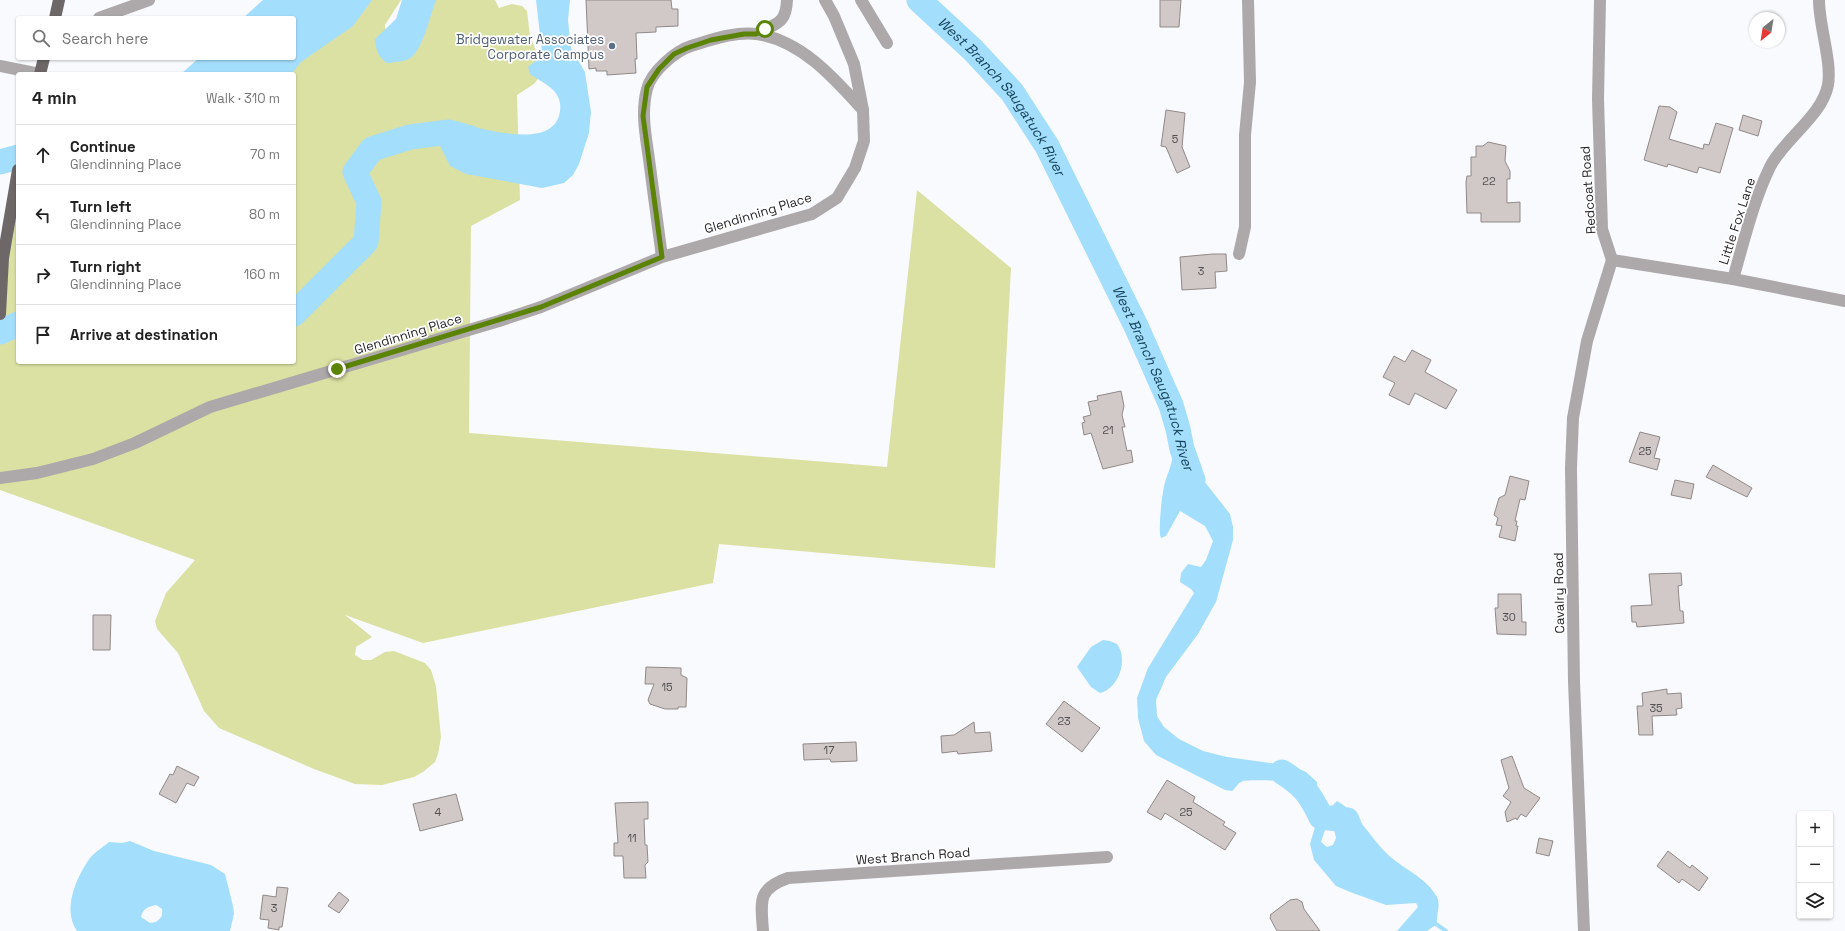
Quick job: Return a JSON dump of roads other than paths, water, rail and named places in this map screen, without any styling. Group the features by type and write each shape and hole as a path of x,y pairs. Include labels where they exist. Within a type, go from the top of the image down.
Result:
{"main road":[{"path":"55,16 59,0"},
{"path":"40,72 44,60"},
{"path":"0,314 2,258 16,179"}],"street":[{"path":"105,16 149,0"},
{"path":"756,34 777,25 784,16 787,0"},
{"name":"Glendinning Place","path":"0,478 37,473 105,455 135,443 210,407 405,350 541,307 662,257 812,214 837,198 855,168 864,141 863,110 854,64 834,16 825,0"},
{"path":"861,0 886,43"},
{"path":"1239,254 1245,227 1245,135 1250,82 1248,0"},
{"name":"Redcoat Road","path":"1600,0 1598,99 1602,229 1612,260"},
{"name":"Little Fox Lane","path":"1733,279 1757,196 1771,165 1781,150 1812,115 1821,101 1828,85 1828,67 1819,15 1819,0"},
{"path":"662,257 643,116 647,87 659,69 674,54 711,40 744,34 756,34 787,44 814,60 863,110"},
{"path":"0,66 30,72"},
{"path":"1612,260 1733,279 1845,301"},
{"name":"Cavalry Road","path":"1584,931 1574,682 1571,468 1574,418 1588,341 1612,260"},
{"name":"West Branch Road","path":"763,931 763,895 775,882 788,878 1108,858"}],"water":[{"path":"263,0 372,0 353,26 301,62 293,72 183,72 197,60 296,60 296,16 245,16"},
{"path":"402,0 436,0 426,32 414,55 407,60 387,63 378,53 375,39 396,19"},
{"path":"536,0 570,0 568,20 571,48 585,72 591,112 589,133 579,164 573,175 564,183 542,188 466,174 450,166 437,140 440,130 446,122 511,134 544,132 555,124 560,111 559,98 551,88 530,74 528,67 539,58 542,52"},
{"path":"1174,448 1190,449 1197,472 1230,514 1233,527 1233,540 1216,602 1198,634 1166,677 1156,700 1157,716 1164,727 1179,739 1203,751 1227,757 1292,766 1306,772 1317,782 1317,787 1312,793 1304,793 1298,786 1287,781 1243,781 1239,783 1232,791 1225,790 1156,755 1144,741 1138,718 1137,698 1148,668 1194,593 1191,589 1180,582 1181,573 1188,564 1201,567 1206,560 1213,541 1205,526 1180,511 1166,536 1161,538 1160,523 1162,498"},
{"path":"1103,640 1117,644 1122,658 1122,665 1120,673 1112,686 1100,693 1091,687 1077,667 1091,647"},
{"path":"1337,801 1352,813 1393,859 1423,880 1433,891 1439,903 1437,924 1427,931 1397,931 1418,907 1416,903 1386,905 1336,886 1314,860 1310,844 1315,827 1321,817","holes":["1329,826 1334,829 1336,838 1333,845 1327,847 1321,842 1326,827"]},
{"path":"130,841 154,851 211,865 225,874 234,914 230,931 77,931 71,913 71,904 80,875 90,858 109,842 122,843","holes":["156,905 162,909 161,917 156,922 150,923 141,917 143,912 148,907"]}],"waterway":[{"name":"West Branch Saugatuck River","path":"919,0 973,50 1012,92 1047,146 1136,326 1171,405 1182,449 1193,480"},
{"path":"296,312 366,242 369,202 355,172 372,149 410,137 449,132 471,138"},
{"path":"0,162 16,158"},
{"path":"0,332 16,325"},
{"name":"West Branch Saugatuck River","path":"1282,772 1306,791 1321,817 1347,820 1350,828"},
{"path":"1433,922 1446,931"}],"place":[{"name":"Bridgewater Associates Corporate Campus","path":"612,46"}]}
